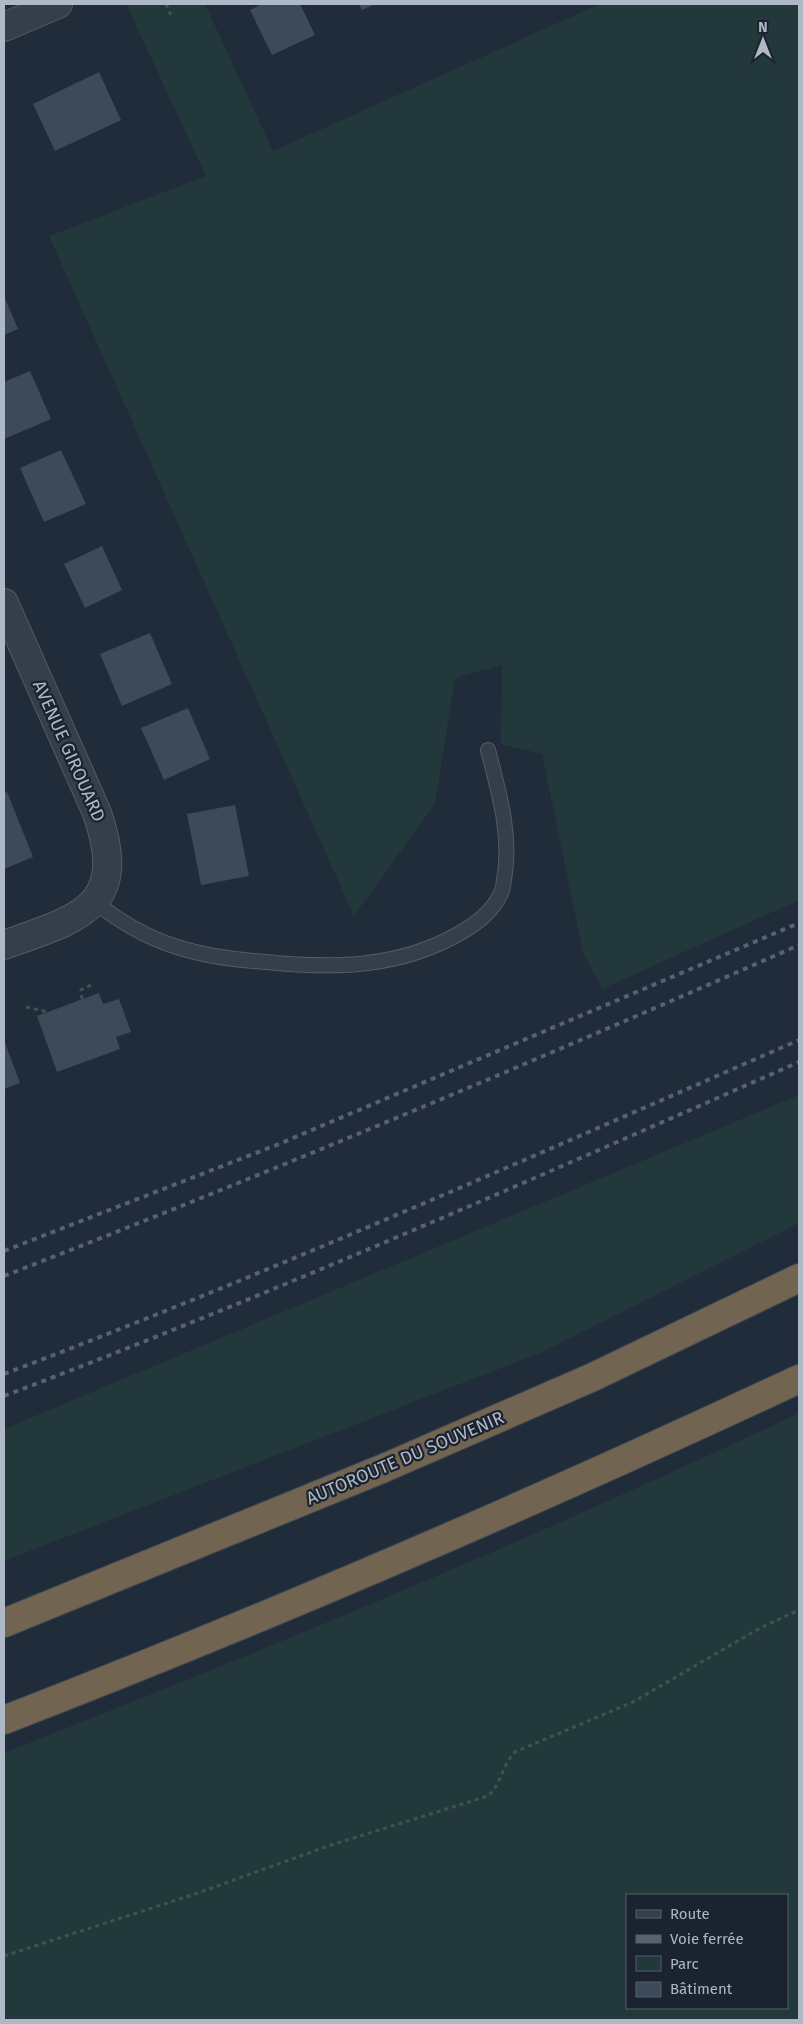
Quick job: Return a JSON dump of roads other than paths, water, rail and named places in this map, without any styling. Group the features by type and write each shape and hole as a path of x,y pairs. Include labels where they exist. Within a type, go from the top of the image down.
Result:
{"highway":[{"name":"AUTOROUTE DU SOUVENIR","path":"4,1623 384,1468 593,1377 799,1278"},
{"path":"4,1720 135,1669 400,1560 595,1474 799,1379"}],"street":[{"path":"4,27 58,4"},
{"name":"AVENUE GIROUARD","path":"4,603 97,813 105,836 108,872 105,886 95,902"},
{"path":"4,945 64,923 80,915 95,902"}],"lane":[{"path":"95,902 139,933 178,947 238,960 308,966 361,965 415,955 442,944 478,923 501,894 506,865 504,813 488,750"}],"railway":[{"path":"4,1251 279,1144 799,923"},
{"path":"4,1276 204,1197 403,1115 799,945"},
{"path":"4,1374 304,1254 799,1040"},
{"path":"4,1396 304,1276 503,1192 799,1062"}]}
